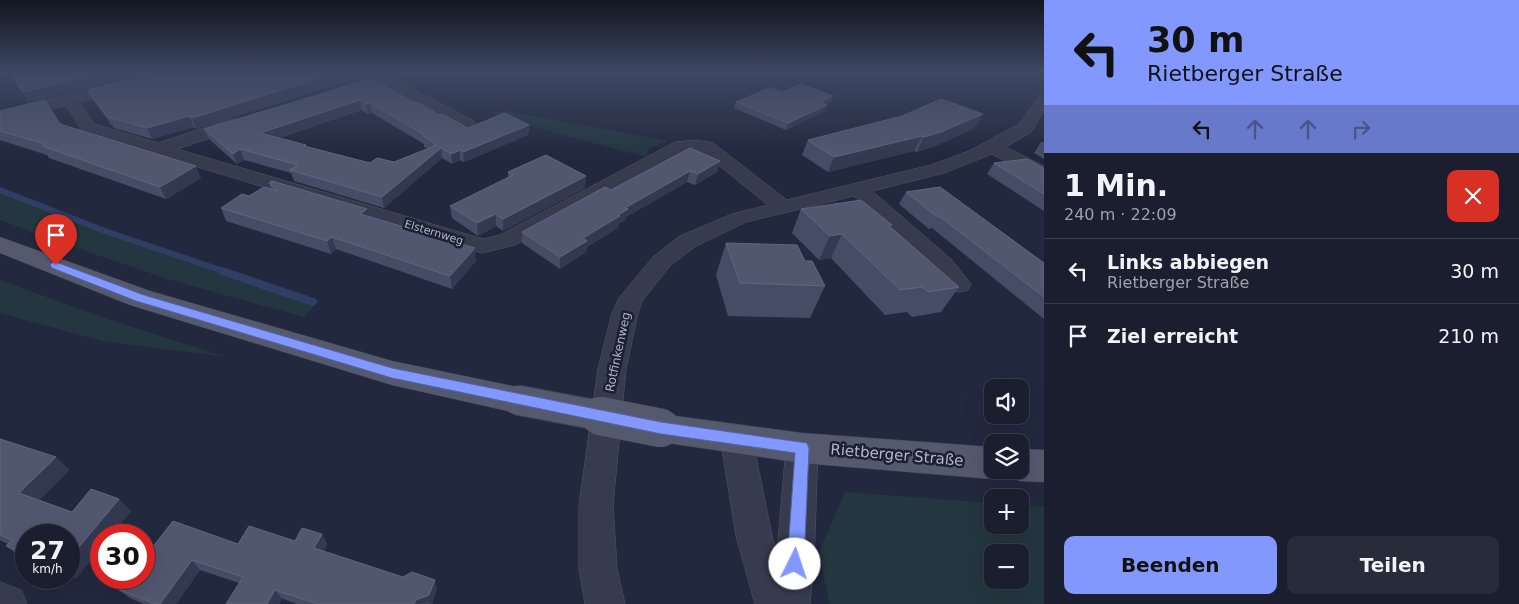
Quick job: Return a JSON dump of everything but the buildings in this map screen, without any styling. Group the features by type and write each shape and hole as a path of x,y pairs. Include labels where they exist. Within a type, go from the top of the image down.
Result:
{"main road":[{"name":"Rietberger Straße","path":"0,244 140,298 392,373 661,428 736,437 802,448 984,462"},
{"path":"1029,465 1044,466"}],"street":[{"path":"1,99 4,115 69,99"},
{"name":"Elsternweg","path":"70,99 88,128 482,246 507,240 681,146 697,144 707,147 783,206"},
{"path":"419,99 468,125"},
{"name":"Rotfinkenweg","path":"605,604 598,569 596,506 612,369 625,313 631,298 662,261 688,241 740,218 937,169 992,148 1025,128 1043,102"},
{"path":"159,149 253,118"},
{"path":"992,148 1016,158 1044,174"},
{"path":"858,189 943,264 959,284"},
{"path":"736,437 754,536 775,604"},
{"path":"790,604 795,564 802,448"},
{"path":"0,601 7,604"}],"shaded area":[{"path":"505,111 669,141 649,148 646,157 496,117 493,112"},
{"path":"0,193 314,306 304,317 167,279 65,244 0,220"},
{"path":"0,280 107,319 227,357 101,341 0,313"},
{"path":"845,492 984,502 984,534 1029,534 1029,506 1044,507 1044,604 829,604 819,552"}],"waterway":[{"path":"0,190 105,231 226,272"},
{"path":"222,271 313,302"}],"route":[{"path":"56,265 140,298 392,373 661,428 736,437 802,448 795,564"}]}
